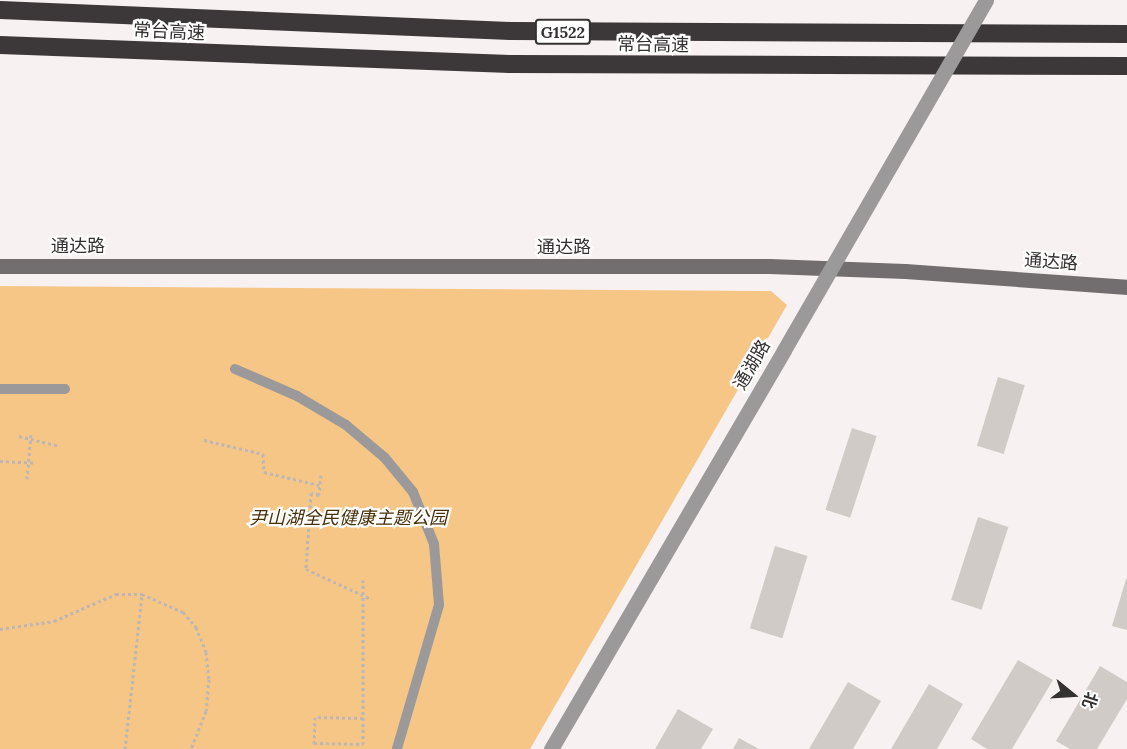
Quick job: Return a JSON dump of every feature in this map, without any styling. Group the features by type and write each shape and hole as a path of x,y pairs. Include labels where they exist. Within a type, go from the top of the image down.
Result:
{"highway":[{"path":"37,0 160,19"},
{"name":"常台高速","path":"0,10 160,19 631,33 1127,34"},
{"name":"常台高速","path":"0,45 499,64 1127,66"}],"main road":[{"name":"通达路","path":"0,266 769,266 905,271 1127,287"}],"street":[{"name":"通湖路","path":"551,749 986,0"}],"lane":[{"path":"235,369 297,396 346,425 385,458 413,492 434,544 440,605 397,749"},
{"path":"0,389 65,389"}],"path":[{"path":"27,478 31,434"},
{"path":"19,436 60,446"},
{"path":"204,440 263,454 264,472 319,485"},
{"path":"0,461 35,464"},
{"path":"321,475 319,495 311,493 306,569 370,599"},
{"path":"314,744 363,744 363,580"},
{"path":"0,629 54,621 116,594 142,594 183,612 196,627 206,652 206,711 192,749"},
{"path":"125,749 142,594"},
{"path":"314,749 315,717 363,718"}],"green space":[{"name":"尹山湖全民健康主题公园","path":"0,286 771,291 787,305 530,749 0,749"}],"building":[{"path":"998,377 1025,385 1004,454 977,446"},
{"path":"852,428 877,436 850,518 825,510"},
{"path":"978,517 1008,527 982,610 951,600"},
{"path":"775,546 808,556 782,638 750,628"},
{"path":"1127,579 1127,630 1112,626"},
{"path":"1018,660 1053,680 1012,749 987,749 971,739"},
{"path":"1100,666 1127,682 1127,699 1097,749 1070,749 1056,741"},
{"path":"848,682 881,701 853,749 809,749"},
{"path":"929,684 963,704 937,749 891,749"},
{"path":"678,709 713,729 701,749 655,749"},
{"path":"739,738 759,749 733,749"}]}
